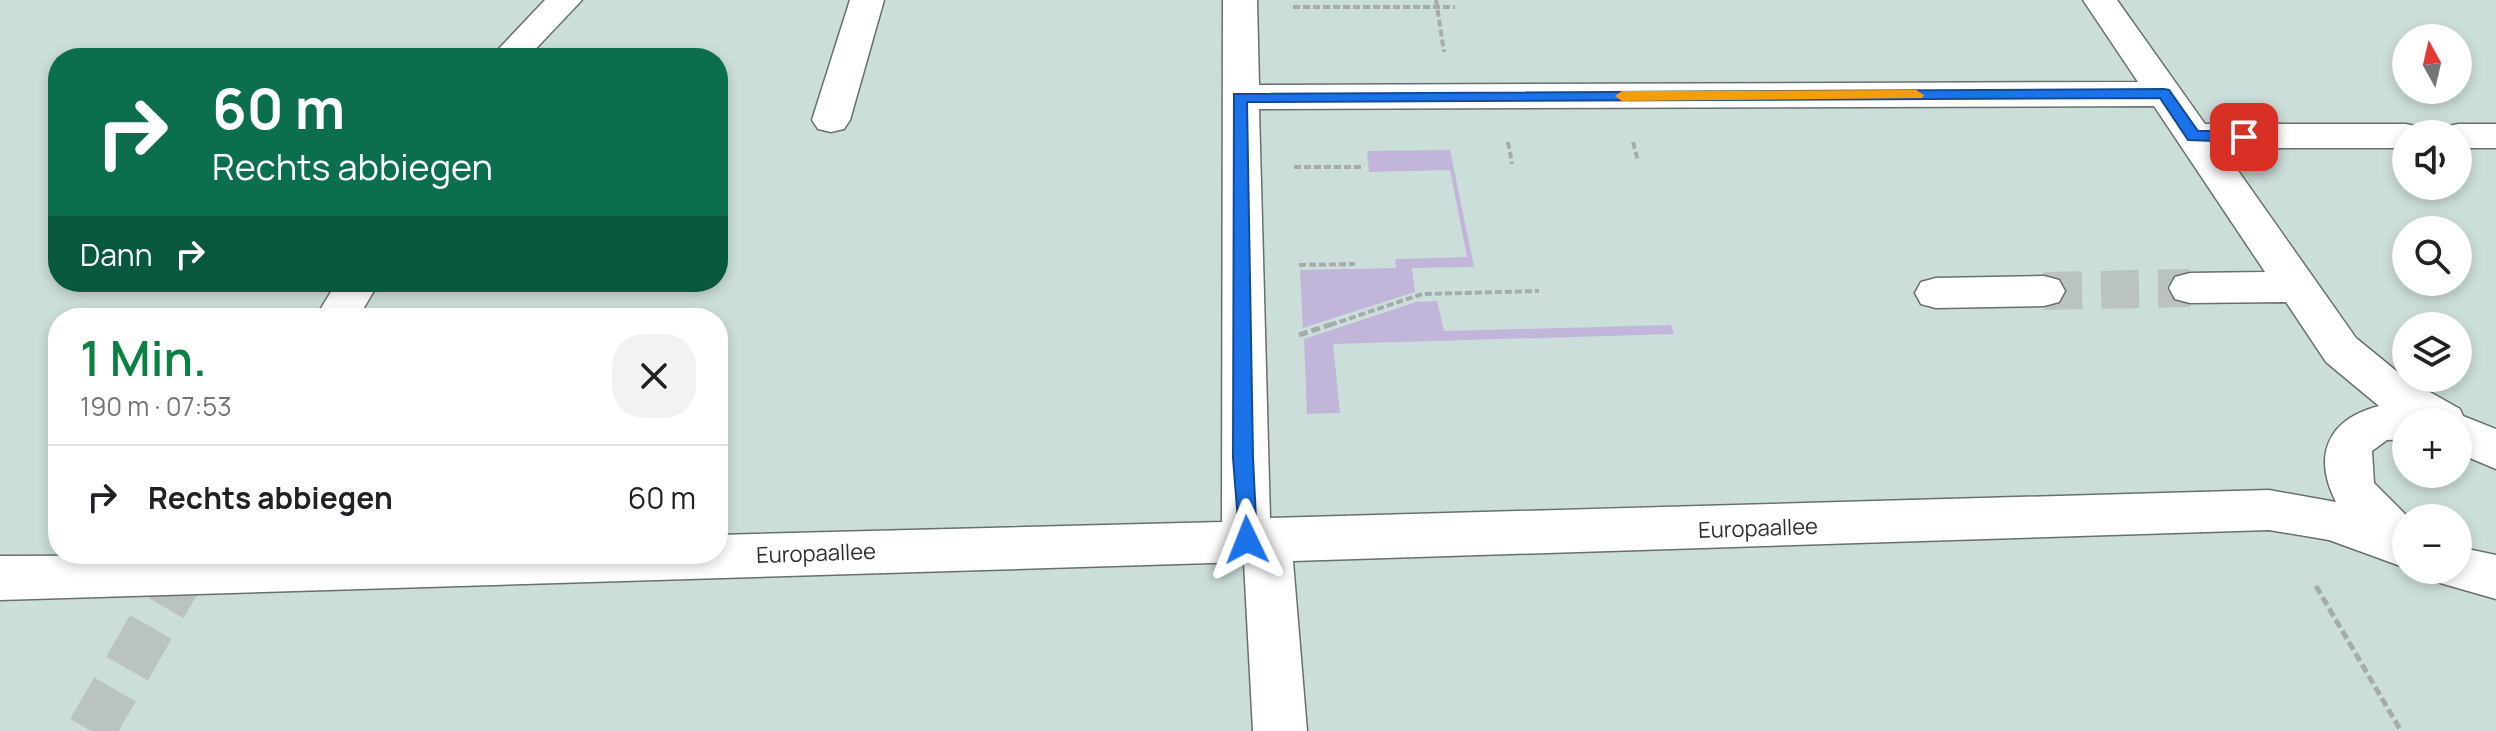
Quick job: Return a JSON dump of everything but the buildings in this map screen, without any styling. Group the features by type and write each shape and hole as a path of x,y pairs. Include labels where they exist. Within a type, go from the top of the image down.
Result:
{"street":[{"path":"517,48 565,0"},
{"path":"831,120 867,0"},
{"path":"1240,0 1243,458 1257,539 1280,731"},
{"path":"2100,0 2341,350 2356,390 2351,447 2352,486 2367,509 2392,531"},
{"path":"1240,97 2164,94"},
{"path":"2193,136 2392,136"},
{"path":"2472,136 2496,136"},
{"path":"2190,288 2297,287"},
{"path":"1936,293 2044,291"},
{"path":"2341,350 2389,390 2420,408"},
{"path":"2351,447 2371,425 2392,421"},
{"name":"Europaallee","path":"2269,510 2321,485 2351,447"},
{"name":"Europaallee","path":"728,555 1257,539 1773,528 2269,510 2330,520 2392,540"},
{"name":"Europaallee","path":"0,578 451,564"},
{"path":"2472,571 2496,577"}],"path":[{"path":"1292,7 1455,7"},
{"path":"1285,168 1363,167"},
{"path":"1290,265 1355,264"},
{"path":"1294,337 1422,294 1539,291"},
{"path":"2316,586 2401,731"}],"shaded area":[{"path":"0,0 2496,0 2496,731 0,731"},
{"path":"1450,150 1474,267 1412,268 1415,292 1303,328 1300,270 1396,268 1395,259 1467,257 1450,170 1369,172 1367,151"},
{"path":"1437,301 1444,331 1671,325 1674,334 1333,344 1340,413 1307,414 1304,339 1416,302"}],"tunnel":[{"path":"2044,291 2190,288"},
{"path":"91,731 187,564"}],"slow traffic":[{"path":"1622,96 1916,95"}],"route":[{"path":"1247,540 1243,458 1240,97 2164,94 2193,136 2244,137"}]}
